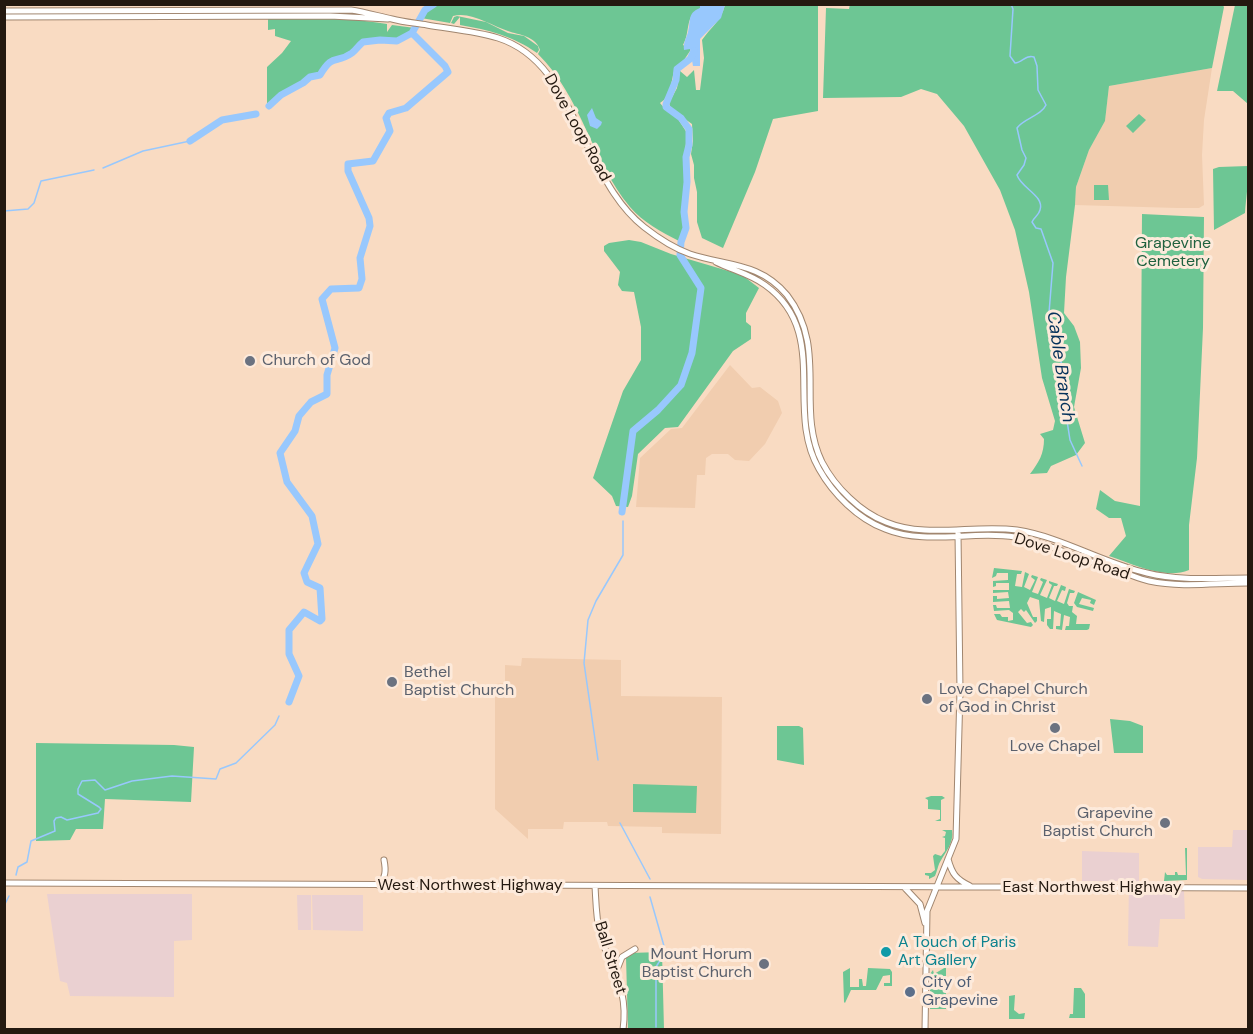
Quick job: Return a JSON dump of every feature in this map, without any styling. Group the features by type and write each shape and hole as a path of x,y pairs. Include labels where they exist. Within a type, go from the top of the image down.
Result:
{"main road":[{"name":"Dove Loop Road","path":"260,13 351,10 497,38 513,44 528,54 543,67 555,84 622,207 643,227 674,247 693,255 745,266 763,275 779,287 797,311 810,351 814,438 825,466 839,485 867,512 891,524 912,529 1018,537 1147,581 1172,584 1248,583"},
{"path":"4,11 260,13"},
{"path":"4,17 260,13"},
{"name":"Dove Loop Road","path":"958,533 1002,529 1030,533 1156,575 1248,578"},
{"path":"925,1029 928,906 954,847 957,828 960,693 958,533"},
{"path":"948,859 953,874 960,881 971,886"},
{"path":"377,886 384,877 384,860"},
{"name":"West Northwest Highway","path":"4,884 936,887"},
{"name":"Ball Street","path":"595,886 596,913 600,933 622,990 623,1029"},
{"path":"904,887 920,904 926,926"},
{"name":"East Northwest Highway","path":"936,887 1248,888"},
{"path":"616,972 622,957 635,949"}],"shaded area":[{"path":"1212,68 1204,120 1202,155 1204,205 1199,208 1177,208 1075,205 1076,187 1089,150 1105,121 1109,86"},
{"path":"730,365 752,388 760,387 778,401 782,413 765,444 749,461 735,460 728,454 712,454 706,458 705,475 697,475 695,508 636,507 640,458 671,429 682,428"},
{"path":"522,658 621,660 621,696 722,697 721,834 662,833 662,827 608,826 607,822 564,822 563,829 528,829 528,839 495,809 495,684 505,683 505,665 521,666"},
{"path":"1233,830 1248,830 1248,880 1198,877 1198,847 1232,847"},
{"path":"1082,851 1139,853 1139,890 1184,891 1185,919 1160,919 1158,947 1128,946 1129,881 1082,881"},
{"path":"47,894 192,894 192,940 174,941 174,997 70,996 67,983 60,981"},
{"path":"297,895 311,895 311,930 298,930"},
{"path":"312,895 363,895 363,931 313,930"}],"green space":[{"path":"436,4 700,5 701,8 692,15 683,45 690,51 682,63 675,68 669,92 660,103 678,119 687,133 684,163 687,173 682,201 684,227 679,241 659,230 630,207 606,170 565,89 538,54 540,50 535,42 527,37 467,16 453,16 450,23 421,18 429,8"},
{"path":"850,4 1222,4 1224,7 1212,68 1109,86 1105,121 1089,150 1076,187 1066,277 1064,313 1074,326 1080,342 1081,368 1074,407 1085,443 1076,455 1051,466 1047,473 1030,474 1042,454 1044,439 1040,434 1053,430 1055,421 1042,378 1029,292 1015,230 1000,190 964,126 937,94 921,89 901,97 823,98 826,8 849,9"},
{"path":"725,5 818,5 818,111 773,119 755,172 723,248 702,238 697,222 697,192 691,154 692,124 671,109 669,103 677,88 680,71 687,77 694,70 696,90 700,90 704,58 702,40 718,20"},
{"path":"1235,5 1248,5 1248,104 1233,91 1217,91"},
{"path":"457,16 486,22 508,33 524,36 538,46 539,50 537,53 500,34 460,25 460,17 454,24 451,23"},
{"path":"313,17 357,20 387,24 387,32 392,25 415,28 412,33 401,40 363,42 352,53 329,64 320,75 310,77 281,95 267,107 267,67 291,41 275,36 275,29 268,30 268,19"},
{"path":"1139,114 1146,120 1133,133 1126,126"},
{"path":"1248,166 1245,213 1214,230 1213,169"},
{"path":"1094,185 1108,185 1109,200 1094,200"},
{"name":"Grapevine Cemetery","path":"1142,214 1204,217 1203,328 1197,458 1189,525 1189,570 1180,573 1149,570 1109,556 1126,536 1121,518 1109,518 1096,509 1100,490 1115,501 1140,506"},
{"path":"629,240 742,275 759,288 746,313 746,322 751,326 751,339 733,351 678,427 665,428 638,454 632,496 628,507 616,506 612,496 593,478 623,391 641,360 641,327 634,292 622,291 618,285 620,272 604,251 604,246 609,243"},
{"path":"994,568 1022,571 1021,574 1017,574 1015,586 1022,587 1025,572 1029,574 1024,587 1030,590 1035,580 1031,577 1032,575 1038,577 1032,592 1038,594 1043,582 1041,578 1047,580 1040,595 1047,598 1052,585 1049,581 1058,584 1054,586 1049,598 1055,601 1061,585 1066,587 1057,601 1064,604 1069,589 1075,591 1070,593 1067,603 1073,606 1072,612 1077,616 1076,624 1090,624 1089,629 1065,630 1066,626 1069,626 1070,617 1064,615 1062,630 1056,629 1056,626 1060,626 1061,614 1054,611 1053,629 1050,629 1047,619 1051,619 1051,607 1045,609 1044,622 1041,621 1039,600 1030,597 1027,603 1033,617 1037,617 1037,621 1035,623 1026,610 1024,612 1021,609 1018,612 1027,623 1031,622 1033,625 1031,627 997,620 994,614 1008,617 1008,621 1013,620 1013,613 1009,610 994,611 993,605 997,608 1010,608 1009,601 993,602 993,596 997,596 997,599 1009,598 1008,592 993,593 993,590 1009,590 1009,583 996,583 993,587 993,581 1008,580 1008,573 997,573 992,578"},
{"path":"1078,592 1096,600 1094,605 1090,603 1091,600 1082,598 1079,604 1094,608 1093,611 1077,607 1074,603"},
{"path":"1110,719 1130,721 1143,726 1143,753 1114,753"},
{"path":"777,726 803,728 804,765 777,760"},
{"path":"36,743 194,747 191,802 105,799 103,829 76,829 70,840 36,841"},
{"path":"633,784 697,786 696,813 633,812"},
{"path":"931,796 945,798 941,800 941,821 935,821 940,819 940,810 928,809 928,800 925,798"},
{"path":"942,830 952,830 952,839 935,876 929,879 925,873 935,870 933,856 935,854 941,856 945,851 945,838 942,837 946,832"},
{"path":"1185,848 1187,848 1187,880 1164,881 1165,872 1167,875 1175,875 1177,872 1178,875 1186,875"},
{"path":"662,952 664,1029 628,1029 626,957 629,953"},
{"path":"946,967 946,1009 930,1009 930,974 933,970 934,974"},
{"path":"850,968 850,987 859,987 859,979 862,979 863,986 866,986 868,968 890,969 892,986 884,986 884,983 890,983 890,975 883,976 876,990 851,990 845,1003 843,972"},
{"path":"1074,988 1081,988 1085,994 1085,1018 1069,1018 1070,1014 1073,1014"},
{"path":"1015,995 1014,1010 1019,1014 1025,1013 1024,1019 1009,1019 1009,996"}],"water":[{"path":"700,5 725,5 721,18 700,39 700,66 693,66 690,49 684,50 684,45 691,15 700,8"},
{"path":"592,108 596,118 602,122 597,129 590,126 587,115"}],"waterway":[{"path":"289,702 299,676 289,654 289,630 304,612 320,621 322,619 320,588 307,582 304,573 318,544 312,516 287,482 280,453 295,431 299,416 311,402 327,394 327,375 335,348 322,299 331,289 359,288 362,279 360,258 370,226 369,218 348,171 348,164 373,161 390,131 386,118 389,113 406,108 448,72 445,66 412,33 425,10 434,4"},
{"name":"Cable Branch","path":"1011,4 1013,9 1010,56 1015,63 1034,57 1037,66 1038,90 1046,105 1044,109 1017,128 1026,158 1017,175 1041,205 1032,222 1036,228 1041,229 1053,263 1049,313 1062,366 1063,395 1070,440 1082,466"},
{"path":"269,106 281,95 310,77 320,75 332,61 352,53 363,42 397,41 412,33"},
{"path":"622,512 633,431 658,410 681,385 692,353 701,288 680,255 681,242 686,228 684,212 689,129 681,118 666,107 666,104 676,80 677,69 690,59 694,51"},
{"path":"190,141 222,120 256,114"},
{"path":"103,168 143,151 190,141"},
{"path":"4,211 28,209 34,203 41,181 94,170"},
{"path":"598,760 584,663 588,620 596,601 623,555 623,521"},
{"path":"16,875 18,867 27,862 31,841 55,831 56,818 61,817 67,820 98,813 101,809 78,794 82,781 95,780 105,790 132,781 172,776 216,779 220,769 236,763 275,725 279,716"},
{"path":"620,823 650,879"},
{"path":"4,906 9,896"},
{"path":"650,897 664,946"},
{"path":"656,1027 656,967 664,954"}],"place":[{"name":"Church of God","path":"250,361"},
{"name":"Bethel Baptist Church","path":"392,682"},
{"name":"Love Chapel Church of God in Christ","path":"927,699"},
{"name":"Love Chapel","path":"1055,728"},
{"name":"Grapevine Baptist Church","path":"1165,823"},
{"name":"A Touch of Paris Art Gallery","path":"886,952"},
{"name":"Mount Horum Baptist Church","path":"764,964"},
{"name":"City of Grapevine","path":"910,992"}]}
